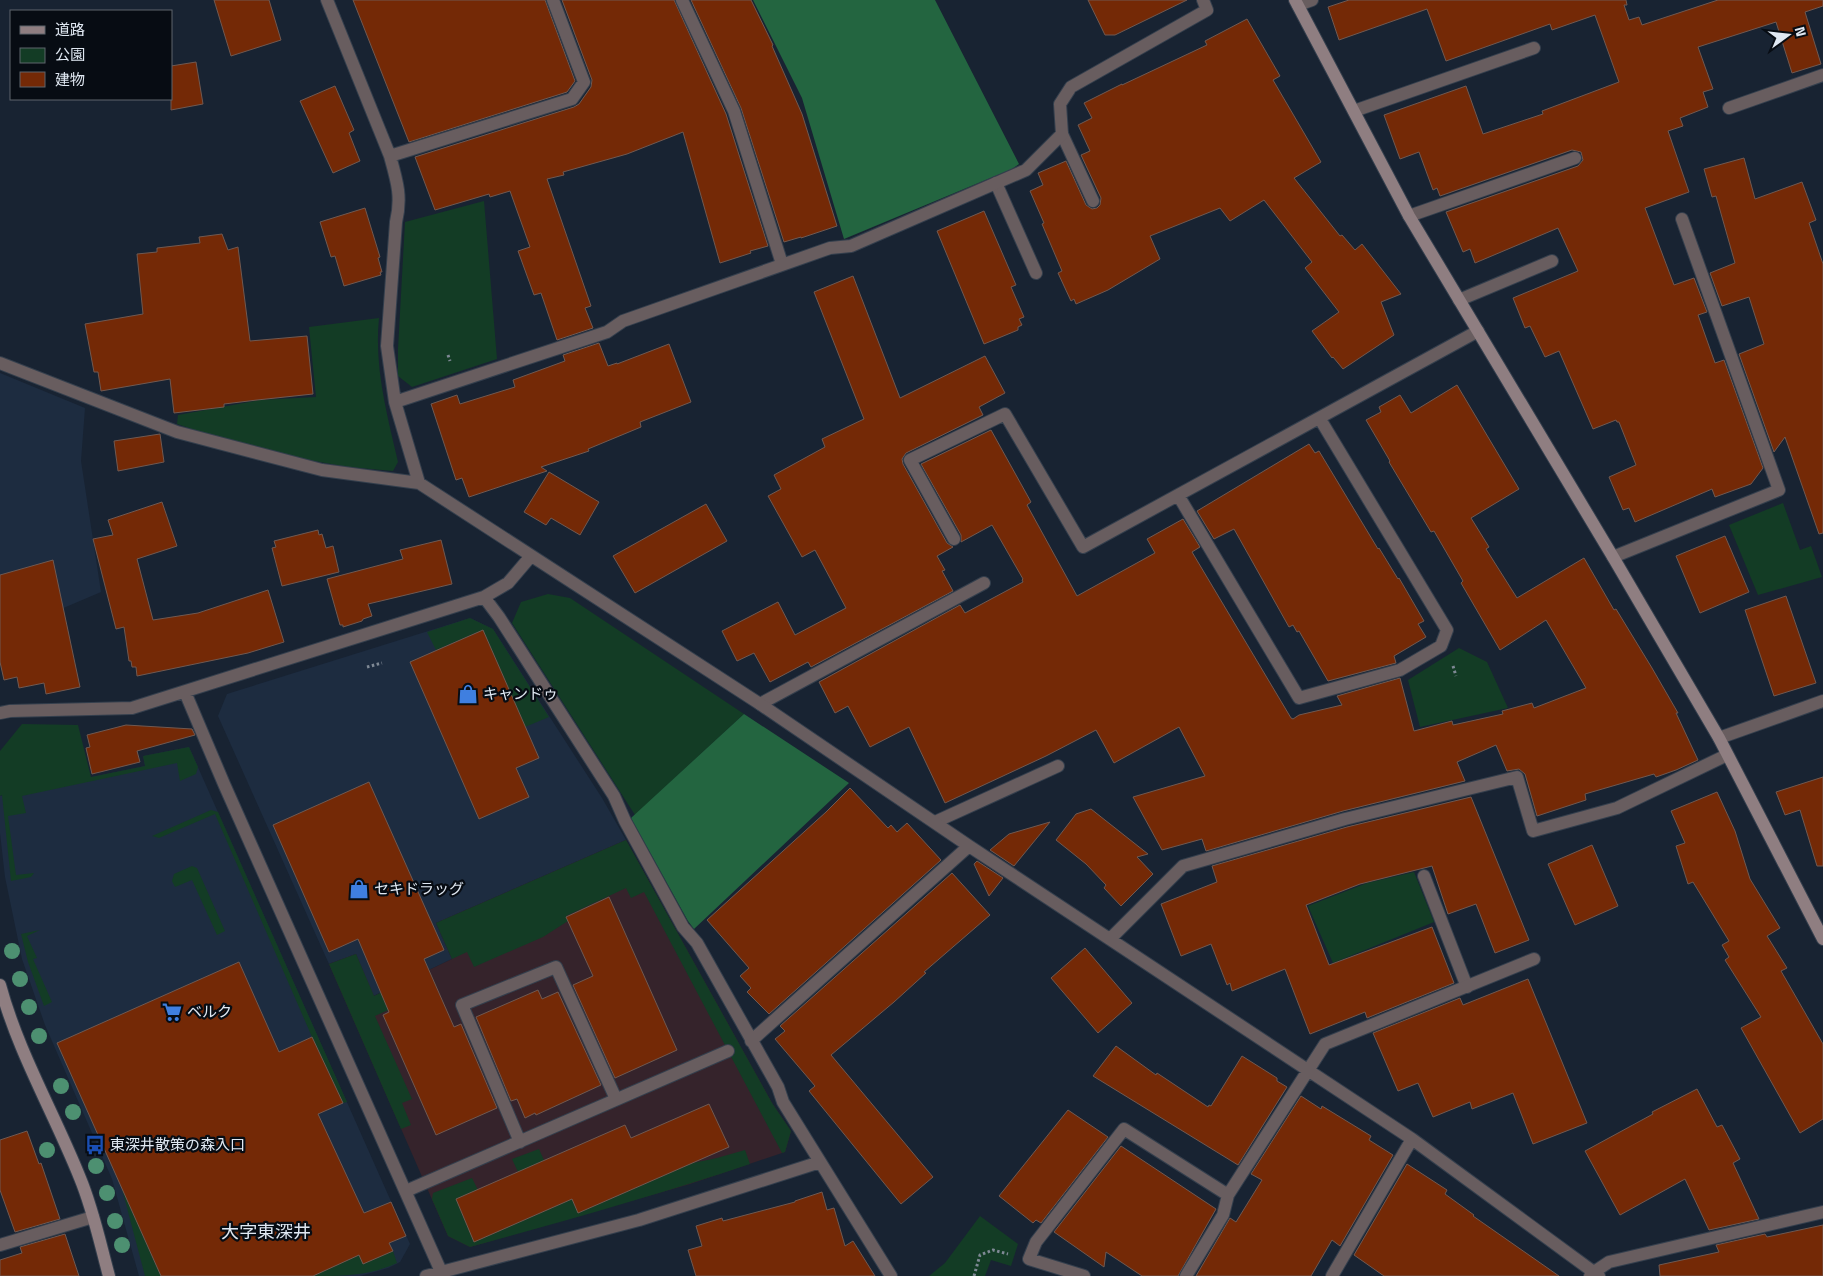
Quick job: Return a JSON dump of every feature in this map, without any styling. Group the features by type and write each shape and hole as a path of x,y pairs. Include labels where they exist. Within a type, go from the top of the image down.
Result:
{"street":[{"path":"327,0 390,156 396,176 400,205 396,222 387,346 395,402 420,483"},
{"path":"390,156 572,99 584,82 553,0"},
{"path":"682,0 734,111 782,264"},
{"path":"1093,201 1062,134 1060,104 1071,86 1207,10 1203,0"},
{"path":"1312,0 1296,3 1409,216 1613,557 1718,738 1820,926 1823,939"},
{"path":"1354,110 1534,48"},
{"path":"1729,108 1823,76"},
{"path":"395,402 607,332 623,321 782,264 830,248 851,246 1026,170 1062,134"},
{"path":"1409,216 1575,158"},
{"path":"996,183 1036,273"},
{"path":"1613,557 1779,490 1682,220"},
{"path":"1459,300 1552,261"},
{"path":"954,539 910,460 1005,414 1083,547 1478,331"},
{"path":"0,363 177,432 322,470 420,483 760,704 969,846 1412,1139 1595,1274 1609,1262 1823,1212"},
{"path":"1178,495 1299,698 1400,670 1441,646 1447,630 1320,419"},
{"path":"0,713 10,711 132,708 484,597 508,584 531,556"},
{"path":"760,704 984,583"},
{"path":"484,597 499,617 614,796 624,821 683,927 697,943 778,1087 783,1102 891,1276"},
{"path":"185,692 442,1274"},
{"path":"1718,738 1823,701"},
{"path":"1110,939 1183,866 1193,863 1345,818 1517,777 1533,831 1617,808 1727,755"},
{"path":"935,822 1058,766"},
{"path":"751,1041 969,846"},
{"path":"1424,876 1467,987"},
{"path":"1186,1276 1223,1215 1228,1195 1325,1044 1534,959"},
{"path":"520,1142 462,1005 556,967 616,1099"},
{"path":"0,985 16,1032 51,1116 80,1178 109,1276"},
{"path":"406,1191 728,1051"},
{"path":"1084,1276 1029,1259 1036,1242 1124,1129 1228,1195"},
{"path":"1332,1276 1412,1139"},
{"path":"426,1276 442,1274 639,1220 820,1162"},
{"path":"0,1245 93,1217"}],"path":[{"path":"367,667 382,663"},
{"path":"974,1276 980,1255 993,1250 1029,1259"}],"shaded area":[{"path":"0,373 85,408 81,461 101,592 0,635"},
{"path":"470,618 493,629 602,798 626,840 436,923 452,959 373,996 356,954 329,964 218,716 227,694"},
{"path":"189,747 410,1244 400,1262 388,1268 360,1276 139,1276 112,1179 45,1025 22,959 5,877 0,833 0,796 145,766 143,756"},
{"path":"626,840 772,1103 791,1131 785,1152 690,1184 470,1247 448,1236 329,964 356,954 374,996 452,959 436,923"}],"green space":[{"path":"753,0 935,0 1019,164 1012,169 844,239 802,98"},
{"path":"484,201 497,359 412,387 398,376 405,222"},
{"path":"379,318 378,354 380,372 398,462 393,471 348,467 258,451 177,424 178,415 260,400 316,397 309,327"},
{"path":"1783,503 1800,550 1811,546 1822,577 1758,595 1729,525"},
{"path":"548,594 570,598 744,714 635,815 512,623 521,602"},
{"path":"470,618 493,629 549,717 525,727 483,630 436,650 427,632"},
{"path":"1459,648 1487,662 1508,708 1420,727 1408,680"},
{"path":"744,714 849,783 694,929 631,818"},
{"path":"22,724 78,725 91,777 145,766 143,756 189,747 198,767 196,774 180,781 177,763 22,796 26,813 8,816 16,875 34,873 31,877 11,881 2,795 0,796 0,751"},
{"path":"211,810 218,812 347,1102 343,1103 312,1037 215,814 159,838 152,836"},
{"path":"626,840 772,1103 791,1131 785,1152 782,1153 644,892 631,898 626,888 566,916 568,921 543,937 474,967 467,952 452,959 436,923"},
{"path":"192,866 197,868 225,931 217,935 192,880 175,887 172,881 174,874"},
{"path":"1414,872 1434,922 1333,963 1308,906 1367,883"},
{"path":"40,930 27,936 37,958 33,959 52,1002 44,1006 28,962 21,934"},
{"path":"356,954 374,996 429,970 437,988 375,1016 412,1099 402,1103 411,1125 401,1129 329,964"},
{"path":"539,1149 551,1176 561,1172 578,1213 649,1182 648,1180 688,1164 745,1150 750,1164 646,1197 470,1247 448,1236 432,1199 433,1193 472,1178 478,1190 456,1199 474,1242 558,1205 518,1172 512,1159"},
{"path":"122,1189 161,1276 145,1276"},
{"path":"980,1216 1018,1244 1011,1266 991,1260 985,1276 929,1276 945,1263"},
{"path":"393,1251 397,1263 376,1271 346,1275 313,1276 359,1255 363,1264"}],"building":[{"path":"214,0 269,0 281,40 231,56"},
{"path":"353,0 545,0 575,81 567,92 409,142"},
{"path":"562,0 674,0 726,114 768,246 720,263 683,132 627,154 563,172 564,175 547,179 591,306 585,308 593,328 557,340 541,293 534,295 518,251 530,247 510,191 490,197 489,194 435,210 415,157 579,104 591,87 592,80"},
{"path":"691,0 751,0 773,45 802,114 837,226 784,242 741,108"},
{"path":"1088,0 1187,0 1115,35 1105,35"},
{"path":"1349,0 1626,0 1627,5 1624,5 1629,20 1639,17 1642,25 1718,0 1823,0 1823,6 1805,12 1821,64 1792,73 1776,22 1698,47 1713,89 1703,92 1708,107 1680,118 1683,126 1668,131 1689,192 1645,208 1674,285 1694,278 1707,312 1698,315 1715,363 1724,360 1763,468 1751,484 1715,497 1712,489 1635,522 1629,508 1623,510 1609,477 1636,465 1619,422 1616,420 1593,429 1559,351 1545,357 1530,326 1525,328 1513,298 1578,271 1558,228 1475,263 1470,249 1463,252 1446,212 1578,166 1583,160 1581,152 1572,150 1440,196 1437,188 1433,190 1419,152 1400,159 1384,115 1466,86 1483,134 1543,114 1542,111 1619,82 1595,15 1552,30 1550,24 1446,61 1427,9 1339,40 1328,7"},
{"path":"1247,19 1280,76 1273,80 1321,162 1294,178 1340,236 1342,235 1355,250 1362,244 1401,294 1381,302 1394,335 1343,369 1332,358 1312,331 1339,312 1305,268 1312,262 1264,200 1230,221 1220,208 1150,236 1160,259 1108,290 1076,304 1074,299 1071,301 1058,273 1062,271 1030,191 1043,185 1038,173 1066,161 1086,205 1092,209 1097,208 1100,205 1101,198 1081,155 1090,151 1078,125 1092,118 1084,103 1207,45 1205,41"},
{"path":"196,62 203,104 171,110 172,66"},
{"path":"335,86 354,130 349,133 360,161 333,173 300,101"},
{"path":"1744,158 1755,199 1802,182 1816,220 1809,223 1823,264 1823,533 1819,534 1785,437 1774,452 1739,354 1764,344 1749,297 1722,306 1710,273 1735,263 1716,196 1712,197 1704,169"},
{"path":"365,208 380,257 378,258 382,272 380,272 381,275 344,286 335,256 331,257 320,222"},
{"path":"984,211 1016,285 1011,287 1024,317 1019,319 1022,325 1018,327 1018,330 984,344 937,231"},
{"path":"222,234 228,250 238,247 250,341 307,336 313,394 224,404 224,407 174,413 170,379 101,391 98,372 94,372 85,324 143,314 137,254 157,252 157,248 200,243 199,237"},
{"path":"853,276 900,398 985,356 1005,393 979,407 983,415 906,453 902,459 947,543 953,547 937,556 945,570 942,571 953,591 811,667 808,662 770,682 754,653 737,661 722,631 778,602 795,635 846,608 815,550 802,557 768,496 781,489 774,475 825,447 822,439 864,419 814,292"},
{"path":"599,343 608,366 669,344 691,402 640,422 641,427 588,449 589,451 541,467 547,471 469,497 462,478 456,480 431,404 457,395 460,404 515,387 513,380 565,361 563,355"},
{"path":"1457,385 1519,489 1471,518 1489,547 1486,549 1517,598 1584,558 1678,713 1676,713 1698,760 1656,777 1654,774 1585,794 1586,800 1537,816 1525,774 1519,769 1507,771 1496,745 1457,762 1465,781 1343,811 1206,851 1202,839 1162,850 1133,797 1205,776 1179,727 1114,763 1096,730 1046,756 945,803 909,727 870,747 848,706 835,713 819,682 960,605 965,613 1023,582 992,525 961,542 961,535 921,464 991,430 1031,502 1027,505 1077,596 1155,553 1147,539 1183,519 1200,547 1192,552 1293,719 1299,715 1342,705 1337,696 1400,678 1414,731 1452,721 1453,725 1503,714 1502,711 1532,703 1534,708 1586,688 1546,620 1500,650 1461,583 1463,581 1434,531 1431,532 1366,420 1381,412 1379,407 1400,395 1411,413"},
{"path":"160,434 164,462 118,471 114,441"},
{"path":"1309,444 1315,453 1319,451 1378,549 1399,578 1424,621 1418,624 1426,637 1394,656 1396,663 1328,681 1299,631 1297,632 1293,625 1289,627 1234,529 1214,539 1197,511"},
{"path":"549,472 599,502 580,535 551,518 546,525 524,512"},
{"path":"162,502 177,546 137,559 153,620 198,613 268,590 284,642 248,653 137,676 136,667 132,667 131,661 129,661 124,627 116,629 93,539 113,535 108,520"},
{"path":"706,504 727,541 635,593 613,556"},
{"path":"318,530 319,535 322,534 326,548 333,546 339,572 282,586 272,548 276,547 274,541"},
{"path":"1725,536 1749,592 1700,613 1676,556"},
{"path":"441,540 452,584 368,604 372,616 343,627 343,625 340,625 327,579 403,559 400,550"},
{"path":"53,560 80,687 46,694 44,683 19,688 17,677 4,680 0,662 0,575"},
{"path":"1786,596 1816,683 1774,696 1745,610"},
{"name":"キャンドゥ","path":"483,630 539,758 516,768 529,797 479,819 410,662"},
{"path":"126,725 192,729 195,735 137,751 140,762 92,774 86,748 90,747 87,735"},
{"path":"1823,777 1823,866 1817,866 1800,810 1785,815 1776,792"},
{"name":"セキドラッグ","path":"369,782 444,950 424,959 454,1027 461,1024 497,1108 436,1135 383,1015 389,1012 358,939 329,952 273,825"},
{"path":"850,788 888,828 891,825 897,832 907,823 941,860 769,1014 747,992 751,988 740,976 749,968 707,920"},
{"path":"1717,792 1735,831 1750,879 1780,928 1767,936 1787,968 1781,971 1823,1044 1823,1119 1800,1133 1741,1028 1761,1017 1725,960 1729,957 1722,945 1729,941 1693,882 1688,884 1676,846 1685,843 1671,811"},
{"path":"1471,797 1529,940 1495,953 1476,904 1448,914 1432,866 1360,884 1306,905 1329,965 1432,927 1454,983 1367,1018 1365,1012 1310,1034 1285,969 1232,991 1230,983 1227,985 1211,944 1181,956 1161,904 1217,882 1212,866 1347,827"},
{"path":"1091,809 1148,854 1137,857 1153,874 1121,906 1104,888 1106,885 1086,864 1056,840 1076,814"},
{"path":"1050,822 1014,866 990,850 1009,834"},
{"path":"1592,845 1618,906 1575,925 1548,864"},
{"path":"977,861 1003,878 989,896 974,864"},
{"path":"952,873 990,915 924,972 926,973 894,1002 831,1055 933,1177 901,1204 809,1091 815,1086 775,1039 785,1031 780,1026"},
{"path":"609,897 677,1050 615,1078 573,985 593,976 566,917"},
{"path":"1085,948 1132,1003 1098,1033 1051,978"},
{"path":"239,962 279,1052 312,1037 343,1103 318,1114 364,1213 391,1202 406,1236 389,1243 393,1251 363,1264 359,1255 313,1276 161,1276 57,1043"},
{"path":"1528,979 1587,1123 1533,1144 1513,1093 1472,1109 1470,1102 1433,1117 1418,1083 1398,1091 1373,1033 1460,998 1463,1005"},
{"path":"538,990 542,999 558,992 601,1085 536,1115 535,1113 525,1118 517,1099 511,1101 476,1017"},
{"path":"1116,1046 1156,1075 1157,1073 1208,1107 1209,1105 1211,1106 1242,1056 1277,1078 1277,1081 1287,1087 1238,1165 1093,1076"},
{"path":"1697,1089 1717,1127 1722,1125 1740,1159 1733,1163 1759,1219 1709,1230 1685,1179 1620,1215 1585,1151 1653,1114 1652,1112"},
{"path":"1301,1096 1321,1109 1322,1106 1371,1136 1369,1140 1393,1155 1340,1246 1332,1240 1311,1276 1196,1276 1230,1218 1236,1222 1262,1180 1251,1174"},
{"path":"709,1104 729,1147 578,1213 572,1199 474,1242 456,1199 625,1125 631,1138"},
{"path":"1068,1110 1108,1137 1041,1223 1036,1220 1033,1223 999,1196"},
{"path":"27,1131 39,1164 41,1163 60,1219 15,1232 0,1190 0,1140"},
{"path":"1121,1146 1216,1209 1178,1276 1142,1276 1106,1252 1104,1267 1054,1232"},
{"path":"1407,1164 1447,1190 1445,1194 1473,1216 1559,1276 1384,1276 1354,1255"},
{"path":"822,1192 827,1210 834,1208 845,1246 853,1241 875,1276 696,1276 688,1250 702,1246 696,1226 722,1218 723,1221 795,1202"},
{"path":"1823,1225 1823,1276 1660,1276 1659,1265 1719,1252 1716,1245 1765,1234 1767,1237"},
{"path":"65,1234 79,1276 0,1276 0,1260 22,1253 20,1247"}],"place":[{"name":"キャンドゥ","path":"468,694"},
{"name":"セキドラッグ","path":"359,889"},
{"name":"ベルク","path":"172,1012"},
{"name":"東深井散策の森入口","path":"95,1145"}],"district":[{"name":"大字東深井","path":"266,1232"}]}
